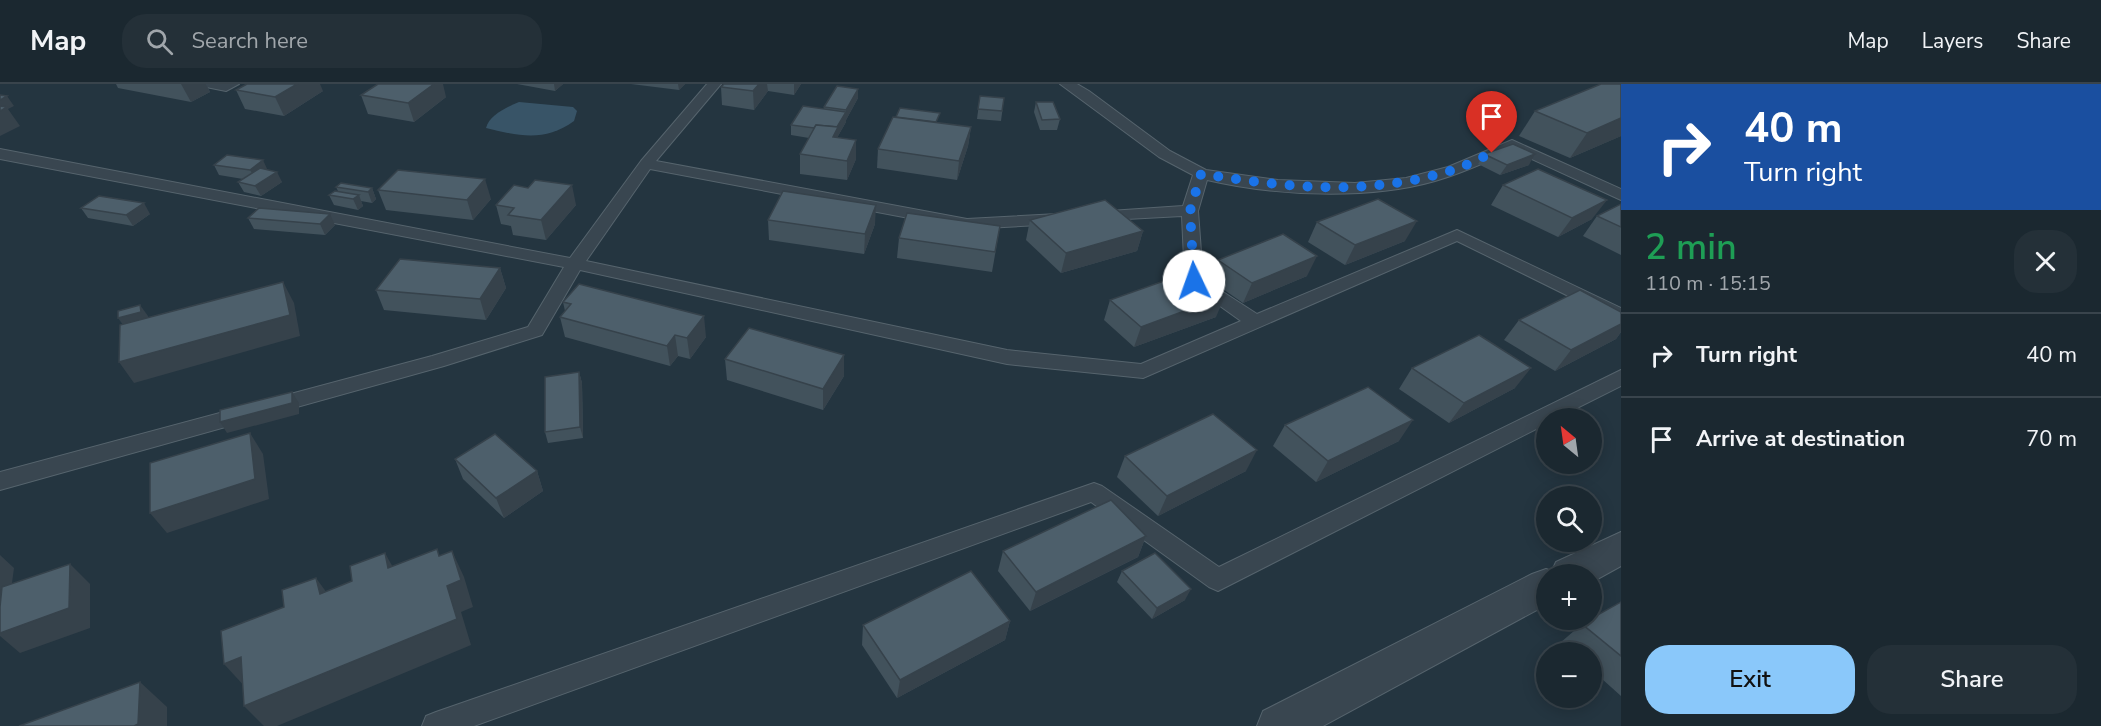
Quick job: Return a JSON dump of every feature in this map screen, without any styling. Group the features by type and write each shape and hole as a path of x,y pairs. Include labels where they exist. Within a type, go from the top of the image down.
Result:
{"street":[{"path":"1590,564 1621,548"},
{"path":"1279,726 1536,591"}],"lane":[{"path":"211,84 226,87 232,84"},
{"path":"0,481 437,361 535,331 575,264 646,164 714,84"},
{"path":"1068,84 1090,96 1152,147 1201,174 1271,185 1334,189 1388,186 1452,171 1512,144 1621,195"},
{"path":"0,154 575,264 1007,357 1143,371 1457,235 1621,316"},
{"path":"646,164 967,224 1190,211"},
{"path":"1201,174 1190,211 1194,281 1256,322"},
{"path":"436,726 1094,492 1218,580 1621,377"}],"water":[{"path":"519,102 573,107 577,111 574,121 563,128 542,135 521,135 486,128 495,115"}],"building":[{"path":"247,84 297,84 275,97 236,90"},
{"path":"378,84 434,84 408,103 361,95"},
{"path":"724,84 759,84 753,91 721,87"},
{"path":"1601,84 1621,84 1621,118 1587,133 1535,111"},
{"path":"837,86 858,89 846,110 824,107"},
{"path":"980,96 1004,98 1002,111 978,109"},
{"path":"1036,102 1053,102 1060,119 1042,120"},
{"path":"803,106 846,112 837,127 816,125 814,128 791,125"},
{"path":"900,108 940,113 936,122 896,117"},
{"path":"893,117 971,127 959,161 878,149"},
{"path":"816,125 838,127 833,137 856,140 847,161 800,154"},
{"path":"1513,144 1535,154 1507,165 1484,154"},
{"path":"227,155 263,160 250,170 214,165"},
{"path":"260,168 277,172 255,186 238,182"},
{"path":"1538,169 1607,200 1572,218 1503,185"},
{"path":"398,170 485,179 467,200 378,190"},
{"path":"535,180 572,185 541,220 508,215 514,208 496,205 514,185 528,188"},
{"path":"341,183 372,188 368,192 336,187"},
{"path":"335,191 359,195 353,199 329,195"},
{"path":"783,191 876,205 865,234 768,220"},
{"path":"99,196 144,203 126,215 81,208"},
{"path":"1378,199 1417,221 1355,245 1317,222"},
{"path":"1105,200 1143,231 1066,253 1030,220"},
{"path":"1621,204 1621,227 1597,216"},
{"path":"259,208 330,214 320,224 248,218"},
{"path":"907,213 1000,226 995,252 899,238"},
{"path":"1283,234 1317,256 1252,283 1218,260"},
{"path":"400,259 500,268 480,299 376,290"},
{"path":"1192,271 1225,296 1141,327 1110,300"},
{"path":"283,282 290,315 119,362 120,325"},
{"path":"579,284 704,316 687,338 675,335 667,346 560,317 571,304 563,302"},
{"path":"1580,290 1621,312 1621,324 1571,350 1519,320"},
{"path":"140,305 141,312 118,318 118,311"},
{"path":"749,328 844,355 823,389 725,359"},
{"path":"1479,335 1531,368 1464,403 1412,368"},
{"path":"579,372 580,427 545,432 545,377"},
{"path":"1368,387 1413,420 1328,461 1285,425"},
{"path":"292,392 292,403 220,422 220,410"},
{"path":"1213,414 1257,450 1167,496 1125,456"},
{"path":"250,433 255,479 150,513 150,463"},
{"path":"495,434 537,471 496,498 455,459"},
{"path":"1111,500 1146,536 1036,592 1003,551"},
{"path":"437,549 439,556 452,551 461,580 447,586 457,619 244,706 241,657 224,664 221,631 284,607 282,590 316,578 320,594 352,581 350,566 385,553 388,568"},
{"path":"1155,553 1191,589 1157,608 1122,571"},
{"path":"70,564 69,608 0,633 2,587"},
{"path":"971,571 1010,621 900,680 863,625"},
{"path":"1621,602 1621,656 1589,630 1602,630 1602,612"},
{"path":"140,682 138,724 134,726 19,726"}],"route":[{"path":"1194,281 1190,211 1201,174 1271,185 1334,189 1388,186 1452,171 1492,153"}]}
